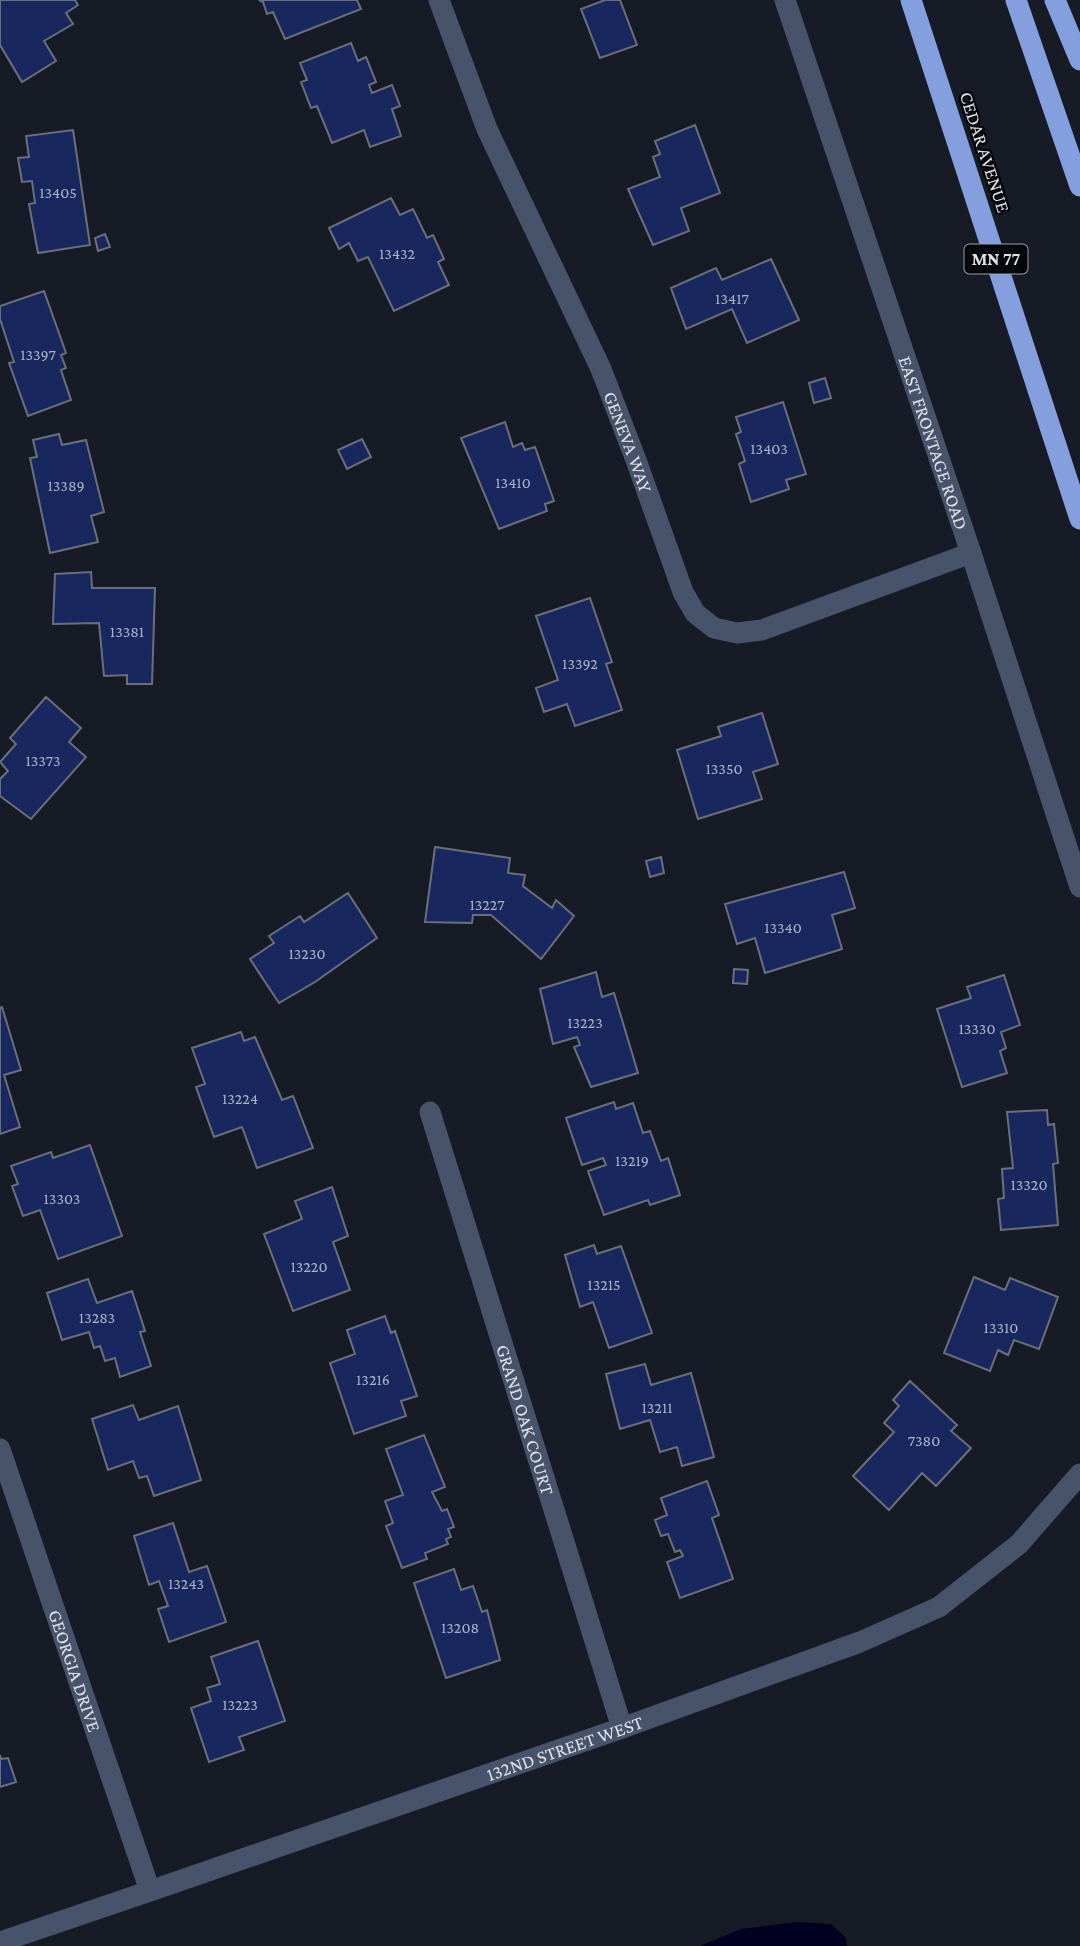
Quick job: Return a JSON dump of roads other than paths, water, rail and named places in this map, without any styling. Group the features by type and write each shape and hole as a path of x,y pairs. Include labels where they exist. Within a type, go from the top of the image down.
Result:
{"highway":[{"name":"CEDAR AVENUE","path":"911,0 1080,519"},
{"path":"1016,0 1080,187"},
{"path":"1055,0 1080,60"}],"street":[{"name":"GENEVA WAY","path":"439,0 487,129 601,369 683,592 695,613 714,628 737,633 762,630 971,553"},
{"name":"EAST FRONTAGE ROAD","path":"785,0 1080,887"},
{"name":"GRAND OAK COURT","path":"430,1112 622,1728"},
{"name":"GEORGIA DRIVE","path":"0,1449 150,1891"},
{"name":"132ND STREET WEST","path":"11,1941 860,1642 939,1607 1019,1544 1080,1474"}],"water":[{"path":"797,1922 831,1924 846,1938 847,1946 700,1946 741,1929"}]}
